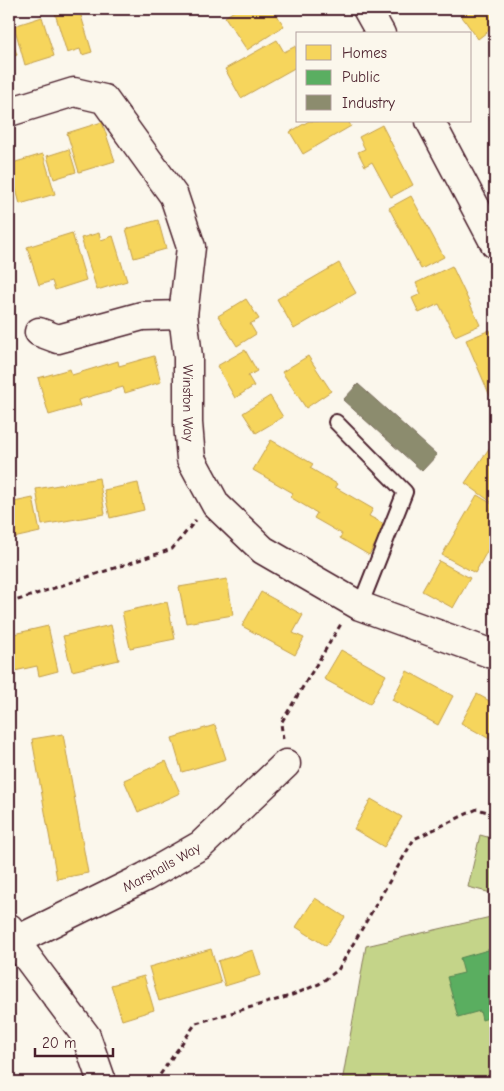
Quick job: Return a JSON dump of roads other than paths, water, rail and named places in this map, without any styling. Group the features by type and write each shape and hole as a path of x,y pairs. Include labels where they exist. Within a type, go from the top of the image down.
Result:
{"street":[{"path":"367,9 380,32"},
{"name":"Winston Way","path":"9,112 74,92 104,99 174,196 191,247 183,315 188,357 188,423 191,459 208,510 262,550 357,604 495,654"},
{"path":"431,122 495,244"},
{"path":"40,332 58,340 142,316 183,315"},
{"name":"Marshalls Way","path":"102,1082 86,1036 12,934 144,877 201,845 286,764"}],"lane":[{"path":"336,422 405,492 357,604"}]}
